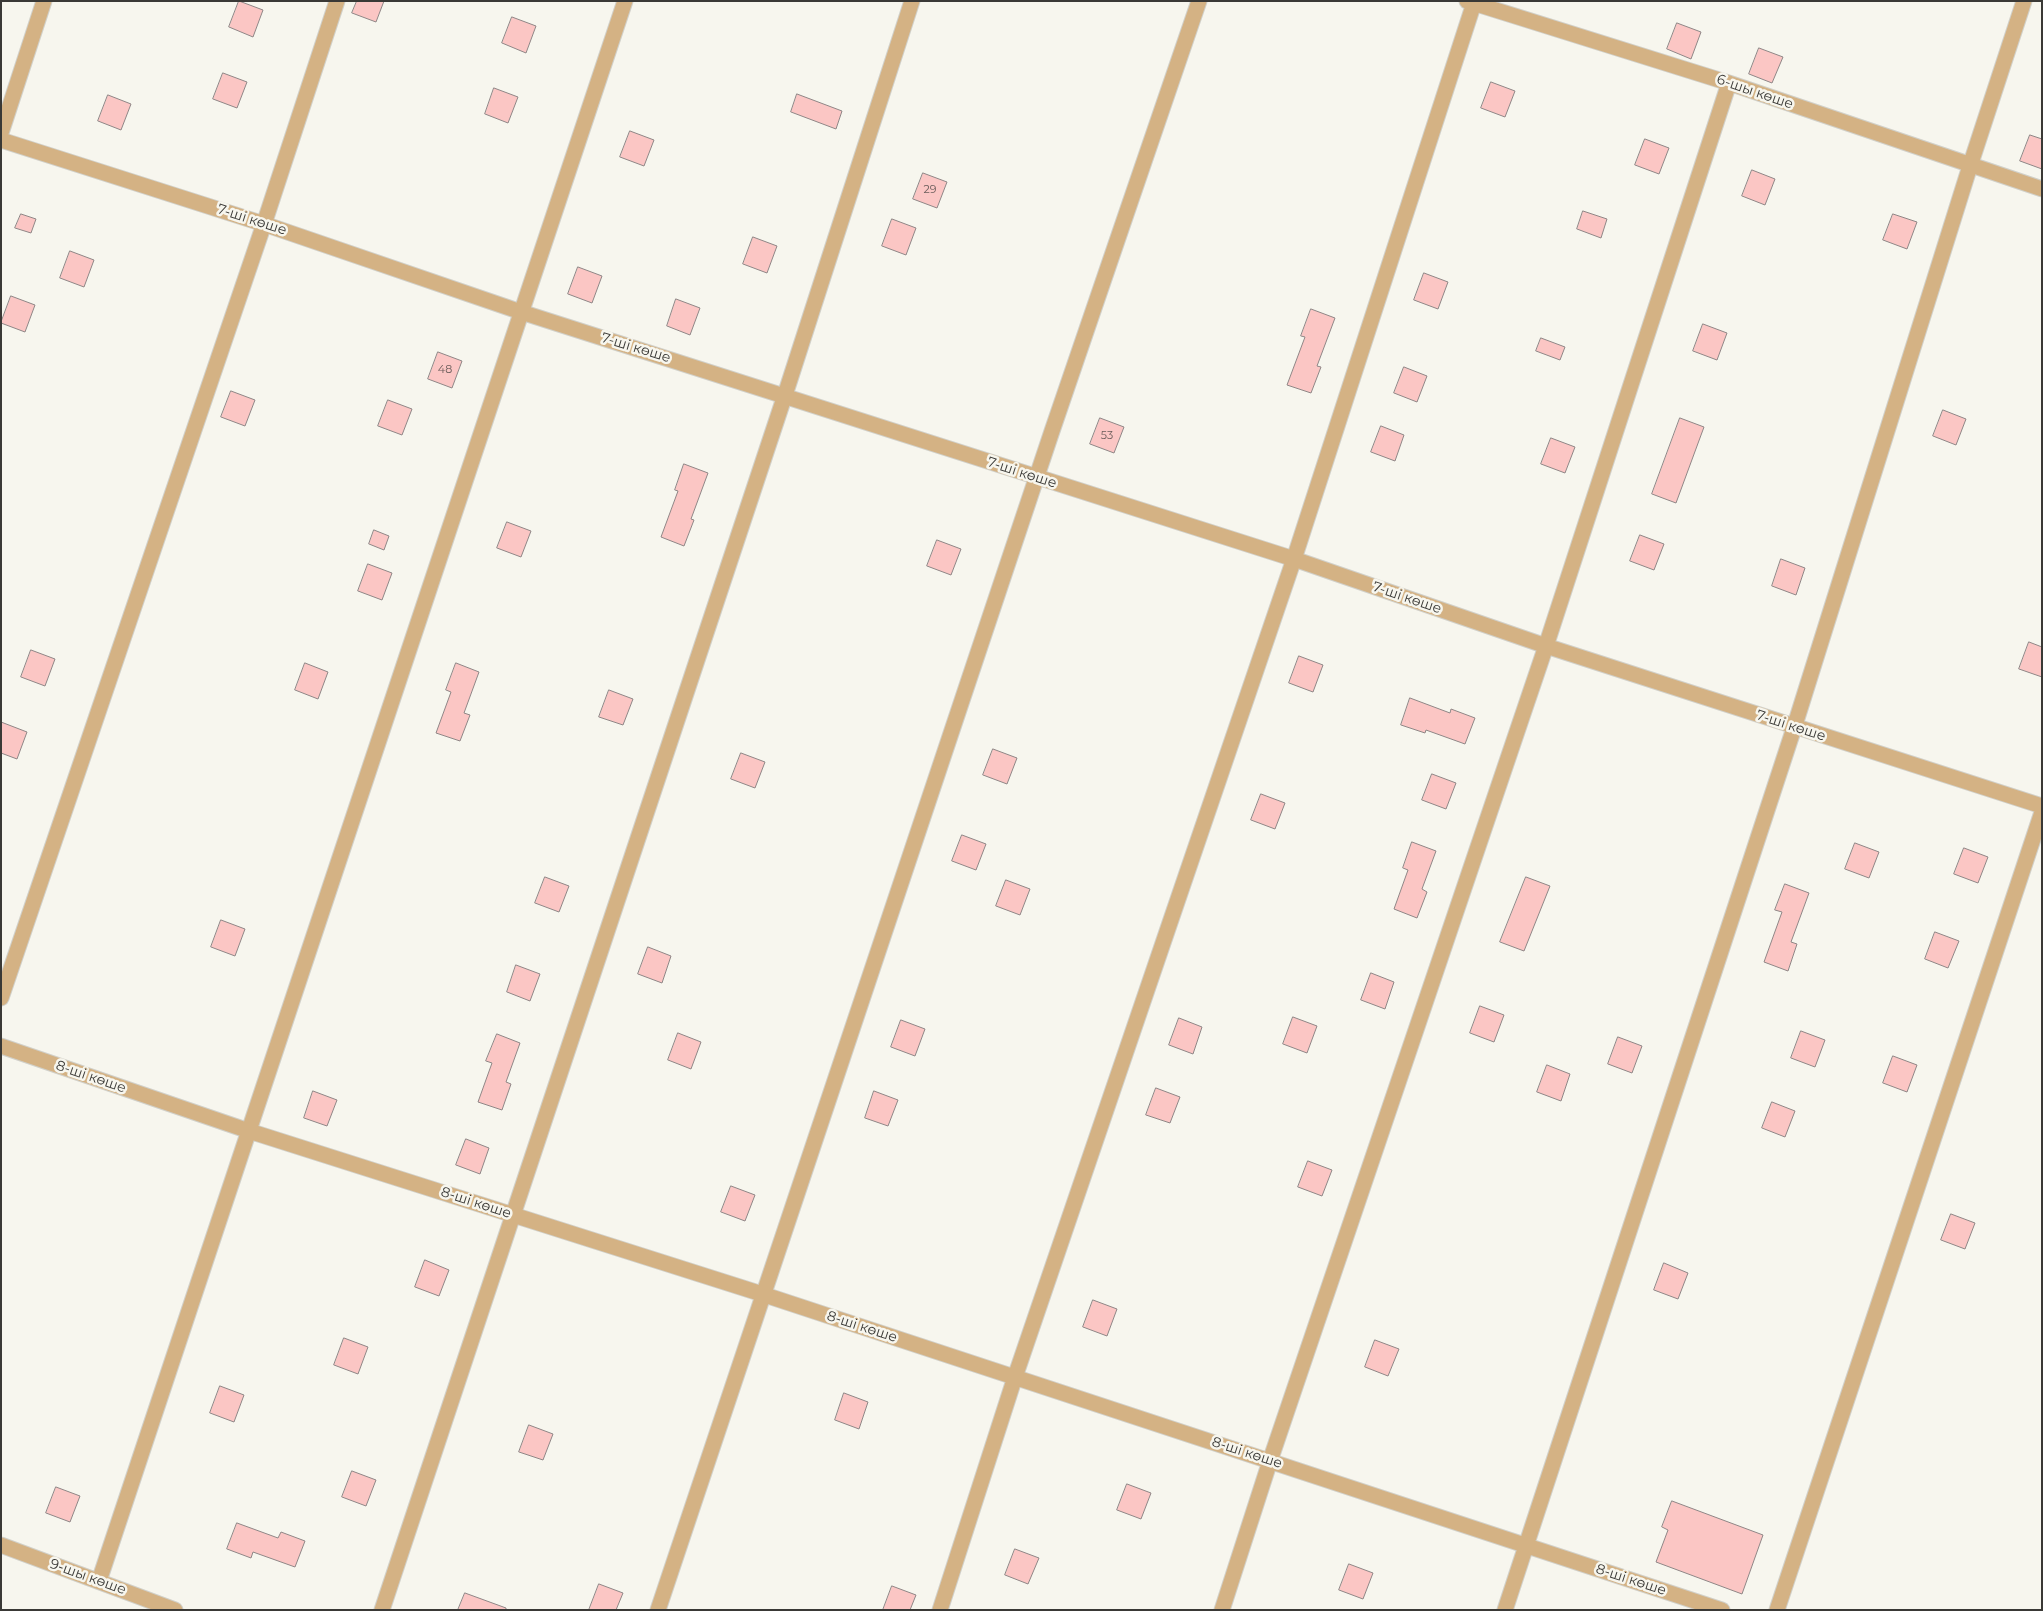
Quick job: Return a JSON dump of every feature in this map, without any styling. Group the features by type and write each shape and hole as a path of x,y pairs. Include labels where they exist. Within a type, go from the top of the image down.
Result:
{"lane":[{"path":"1,133 44,1"},
{"path":"1,998 264,224 337,1"},
{"path":"99,1581 625,1"},
{"path":"382,1610 785,395 912,1"},
{"path":"658,1610 1036,478 1199,1"},
{"path":"1505,1610 1794,728 1970,166 2024,1"},
{"path":"940,1610 1016,1377 1294,559 1471,2"},
{"name":"6-шы көше","path":"1471,2 1729,83 2042,189"},
{"path":"1222,1610 1270,1461 1546,646 1729,83"},
{"name":"7-ші көше","path":"1,140 264,224 521,312 1294,559 1546,646 1794,728 2042,806"},
{"path":"1777,1610 2042,812"},
{"name":"8-ші көше","path":"1,1046 249,1131 762,1294 1722,1610"},
{"name":"9-шы көше","path":"1,1545 175,1610"}],"building":[{"path":"239,1 263,10 253,37 229,27"},
{"path":"357,1 384,1 376,22 352,13"},
{"path":"512,17 536,26 526,53 502,43"},
{"path":"1677,23 1701,32 1691,59 1667,49"},
{"path":"1759,48 1783,57 1772,83 1749,74"},
{"path":"223,73 247,82 237,108 213,99"},
{"path":"1491,82 1515,91 1505,117 1481,108"},
{"path":"494,88 518,97 508,123 485,114"},
{"path":"797,94 842,111 836,129 791,112"},
{"path":"108,95 131,104 121,130 98,121"},
{"path":"630,131 654,140 644,166 620,157"},
{"path":"2030,135 2042,139 2042,169 2020,161"},
{"path":"1645,139 1669,148 1659,174 1635,165"},
{"path":"1752,170 1775,179 1765,205 1742,196"},
{"path":"923,173 947,182 937,208 913,199"},
{"path":"1583,211 1607,219 1601,238 1577,229"},
{"path":"21,214 36,219 31,233 15,228"},
{"path":"1893,214 1917,222 1907,249 1883,240"},
{"path":"892,219 916,228 906,255 882,246"},
{"path":"753,237 777,246 767,273 743,264"},
{"path":"70,251 94,260 84,287 60,278"},
{"path":"578,267 602,276 592,303 568,294"},
{"path":"1424,273 1448,282 1438,309 1414,300"},
{"path":"11,296 35,305 25,332 1,323"},
{"path":"676,299 700,308 690,335 667,326"},
{"path":"1311,309 1335,318 1317,366 1321,367 1311,393 1287,385 1305,337 1301,336"},
{"path":"1703,324 1727,333 1717,360 1693,351"},
{"path":"1541,338 1565,347 1560,360 1536,351"},
{"path":"438,352 462,361 452,388 428,379"},
{"path":"1404,367 1427,376 1417,402 1394,393"},
{"path":"231,391 255,400 245,426 221,417"},
{"path":"388,400 412,409 402,435 378,426"},
{"path":"1943,410 1966,419 1956,445 1933,436"},
{"path":"1100,418 1124,427 1114,453 1090,444"},
{"path":"1680,418 1704,427 1676,503 1652,494"},
{"path":"1381,426 1404,435 1395,461 1371,452"},
{"path":"1551,438 1575,447 1565,473 1541,464"},
{"path":"684,464 708,473 691,519 694,520 684,546 661,537 678,491 675,490"},
{"path":"507,522 531,531 521,557 497,548"},
{"path":"374,530 389,536 384,550 369,544"},
{"path":"1640,535 1664,544 1654,570 1630,561"},
{"path":"937,540 961,549 951,575 927,566"},
{"path":"1781,559 1805,568 1796,595 1772,586"},
{"path":"368,564 392,573 382,600 358,591"},
{"path":"2029,642 2042,647 2042,677 2019,669"},
{"path":"31,650 55,659 45,686 21,677"},
{"path":"1299,656 1323,665 1313,692 1289,683"},
{"path":"305,663 328,672 318,699 295,690"},
{"path":"456,663 479,672 464,713 470,715 460,741 436,733 451,692 446,690"},
{"path":"609,690 633,699 623,725 599,717"},
{"path":"1410,698 1450,713 1451,709 1475,718 1465,744 1426,730 1425,733 1401,725"},
{"path":"1,722 27,732 17,759 1,753"},
{"path":"993,749 1017,758 1007,784 983,775"},
{"path":"741,753 765,762 755,788 731,779"},
{"path":"1432,774 1456,783 1446,809 1422,800"},
{"path":"1261,794 1285,803 1275,829 1251,820"},
{"path":"962,835 986,844 976,870 952,861"},
{"path":"1412,842 1436,851 1422,889 1427,892 1417,918 1394,909 1408,870 1403,868"},
{"path":"1855,843 1879,852 1869,878 1845,869"},
{"path":"1964,848 1988,857 1978,883 1954,874"},
{"path":"545,877 569,886 559,912 535,903"},
{"path":"1526,877 1550,886 1524,951 1500,942"},
{"path":"1006,880 1030,889 1020,915 996,906"},
{"path":"1785,884 1809,893 1791,942 1797,944 1788,971 1764,962 1782,912 1775,910"},
{"path":"221,920 245,929 235,956 211,947"},
{"path":"1935,932 1959,941 1948,968 1925,959"},
{"path":"648,947 671,956 662,983 638,974"},
{"path":"516,965 540,974 530,1001 507,992"},
{"path":"1371,973 1394,982 1385,1009 1361,1000"},
{"path":"1480,1006 1504,1015 1494,1042 1470,1033"},
{"path":"1293,1017 1317,1026 1307,1053 1283,1044"},
{"path":"1179,1018 1202,1027 1193,1054 1169,1045"},
{"path":"901,1020 925,1029 915,1056 891,1047"},
{"path":"1801,1031 1825,1040 1815,1067 1791,1058"},
{"path":"678,1033 701,1042 691,1069 668,1060"},
{"path":"497,1034 520,1043 506,1082 511,1084 502,1110 478,1102 492,1063 486,1061"},
{"path":"1618,1037 1642,1046 1632,1073 1608,1064"},
{"path":"1893,1056 1917,1065 1907,1092 1883,1083"},
{"path":"1547,1065 1570,1074 1561,1101 1537,1092"},
{"path":"1156,1088 1180,1097 1170,1123 1146,1115"},
{"path":"313,1091 337,1100 327,1126 304,1118"},
{"path":"874,1091 898,1100 888,1126 865,1118"},
{"path":"1772,1102 1795,1111 1785,1137 1762,1128"},
{"path":"466,1139 489,1148 480,1174 456,1165"},
{"path":"1308,1161 1332,1170 1322,1196 1298,1187"},
{"path":"731,1186 755,1195 745,1221 721,1212"},
{"path":"1951,1214 1975,1223 1965,1249 1941,1240"},
{"path":"425,1260 449,1270 439,1296 415,1287"},
{"path":"1664,1263 1688,1273 1678,1299 1654,1290"},
{"path":"1093,1300 1117,1309 1107,1336 1083,1327"},
{"path":"344,1338 368,1347 358,1374 334,1365"},
{"path":"1375,1340 1399,1349 1388,1376 1365,1367"},
{"path":"220,1386 244,1395 234,1422 210,1413"},
{"path":"844,1393 868,1402 859,1429 835,1420"},
{"path":"529,1425 553,1434 543,1460 519,1452"},
{"path":"352,1471 376,1480 366,1506 342,1497"},
{"path":"1127,1484 1151,1493 1141,1519 1117,1510"},
{"path":"56,1487 80,1496 70,1522 46,1513"},
{"path":"1672,1501 1763,1535 1742,1594 1656,1562 1668,1530 1662,1527"},
{"path":"237,1523 278,1538 281,1532 305,1541 295,1567 253,1552 251,1558 227,1549"},
{"path":"1015,1549 1039,1558 1028,1584 1005,1575"},
{"path":"1349,1564 1373,1573 1363,1599 1339,1590"},
{"path":"599,1584 623,1593 616,1610 589,1610"},
{"path":"892,1586 916,1595 910,1610 883,1610"},
{"path":"465,1593 506,1608 506,1610 458,1610"}]}
